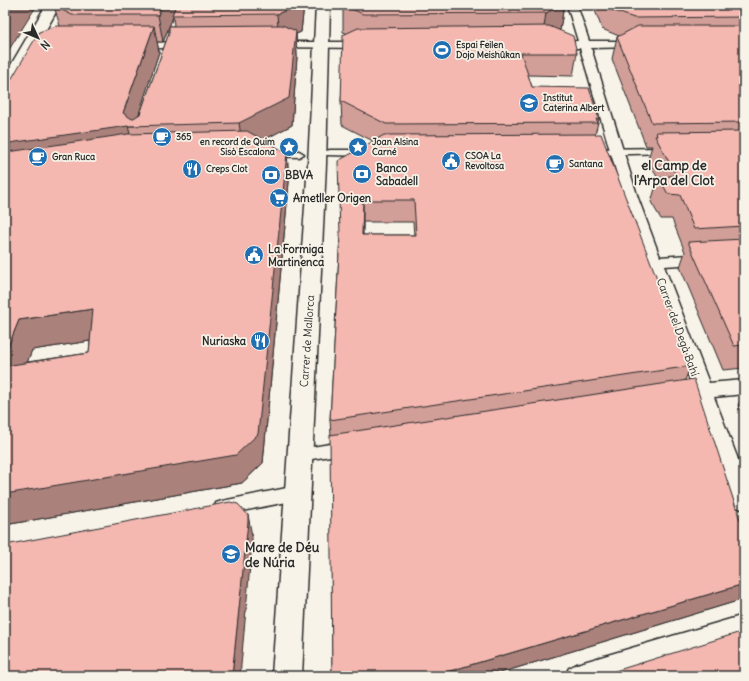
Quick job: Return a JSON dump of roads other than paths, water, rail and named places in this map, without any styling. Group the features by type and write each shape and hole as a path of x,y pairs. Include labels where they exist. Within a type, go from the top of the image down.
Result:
{"main road":[{"path":"5,88 36,46 53,5"},
{"name":"Carrer de Mallorca","path":"287,676 317,164 323,5"}],"street":[{"name":"Carrer del Degà Bahí","path":"572,5 631,198 744,500"},
{"path":"128,46 171,40 201,45"},
{"path":"166,58 165,54 171,40"},
{"path":"538,45 650,44"},
{"path":"264,45 380,45"},
{"path":"581,152 680,151"},
{"path":"330,153 382,153"},
{"path":"259,154 299,154"},
{"path":"654,262 744,256"},
{"path":"702,391 744,387"},
{"path":"300,455 365,445"},
{"path":"204,511 297,493"},
{"path":"577,676 744,626"}],"place":[{"name":"Espai Feilen Dojo Meishûkan","path":"442,50"},
{"name":"Institut Caterina Albert","path":"529,103"},
{"name":"365","path":"162,137"},
{"name":"en record de Quim Sisò Escalona","path":"289,147"},
{"name":"Joan Alsina Carné","path":"358,147"},
{"name":"Gran Ruca","path":"38,157"},
{"name":"CSOA La Revoltosa","path":"451,161"},
{"name":"Santana","path":"555,164"},
{"name":"Creps Clot","path":"192,169"},
{"name":"Banco Sabadell","path":"362,174"},
{"name":"BBVA","path":"271,175"},
{"name":"Ametller Origen","path":"279,198"},
{"name":"La Formiga Martinenca","path":"254,255"},
{"name":"Nuriaska","path":"260,341"},
{"name":"Mare de Déu de Núria","path":"231,554"}],"district":[{"name":"el Camp de l'Arpa del Clot","path":"674,172"}]}
